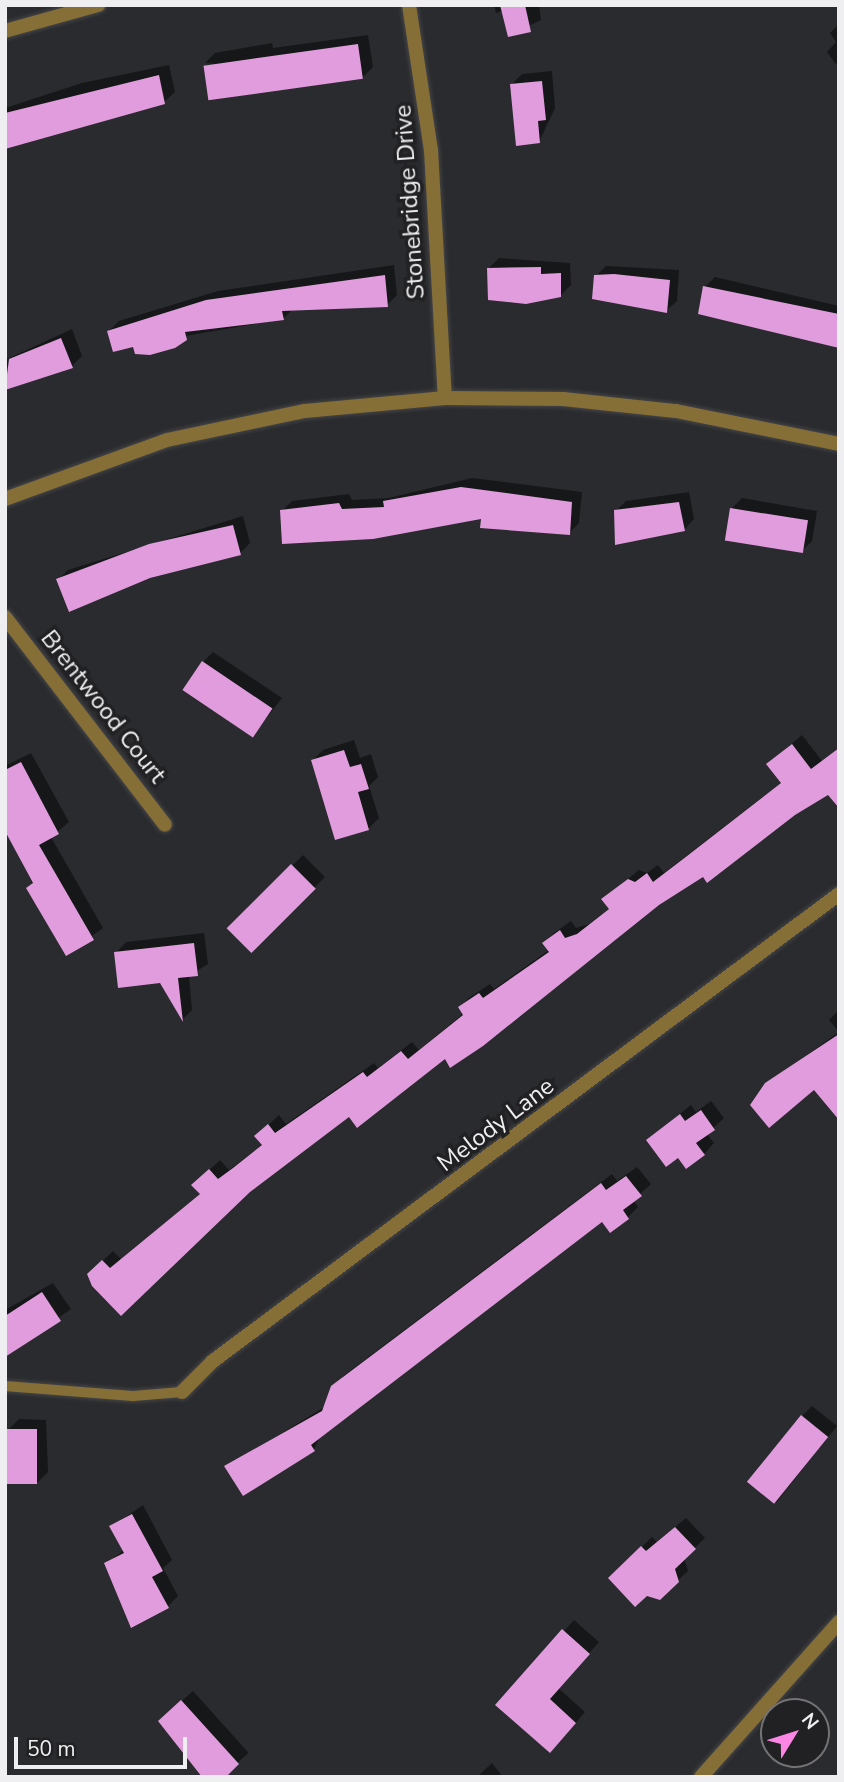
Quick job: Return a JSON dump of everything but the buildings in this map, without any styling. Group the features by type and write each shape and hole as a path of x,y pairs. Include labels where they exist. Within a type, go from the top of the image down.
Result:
{"street":[{"path":"5,32 98,5"},
{"name":"Stonebridge Drive","path":"410,5 431,150 445,398"},
{"path":"5,499 167,440 306,411 445,398 563,399 676,411 839,444"},
{"name":"Brentwood Court","path":"5,617 165,825"},
{"name":"Melody Lane","path":"182,1392 213,1361 839,894"},
{"path":"701,1777 839,1622"}],"lane":[{"path":"5,1385 133,1396 182,1392"}]}
